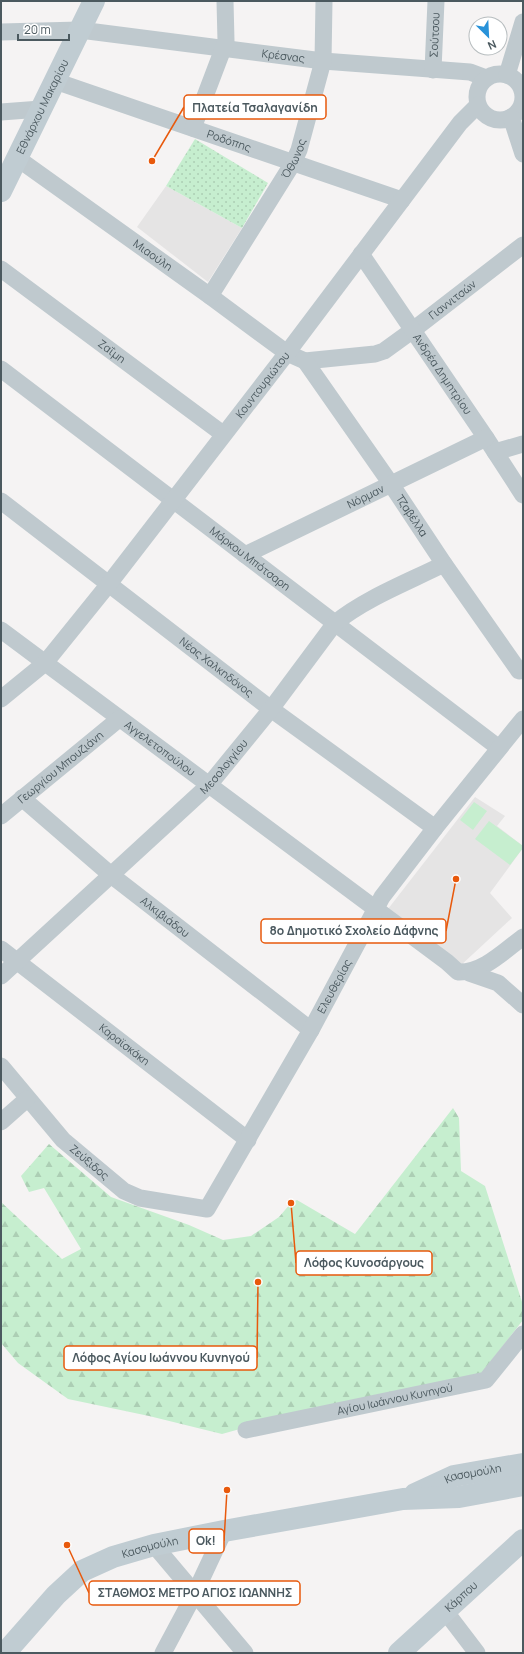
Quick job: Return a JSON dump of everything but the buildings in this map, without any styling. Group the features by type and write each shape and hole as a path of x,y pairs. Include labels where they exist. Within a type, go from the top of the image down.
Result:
{"main road":[{"name":"Εθνάρχου Μακαρίου","path":"1,191 10,166 42,108 94,1"},
{"name":"Κασομούλη","path":"403,1499 454,1476 523,1464"},
{"name":"Κασομούλη","path":"5,1653 56,1595 82,1571 113,1556 154,1545 224,1531 403,1499 459,1497 519,1483"},
{"name":"Κάρπου","path":"399,1653 523,1540"}],"street":[{"path":"193,128 226,41 225,1"},
{"name":"Όθωνος","path":"210,296 293,164 299,150 322,61 324,1"},
{"name":"Σούτσου","path":"433,70 436,1"},
{"path":"507,75 523,22"},
{"name":"Κρέσνας","path":"1,32 80,30 322,61 470,72 486,78"},
{"path":"518,109 501,119 492,118 484,113 478,105 477,95 480,86 486,78 496,74 507,75 515,79 520,87 522,96 518,109 523,154"},
{"name":"Ροδόπης","path":"55,81 293,164 402,200"},
{"name":"Κουντουριώτου","path":"1,700 45,663 108,585 223,434 287,354 460,123 478,105"},
{"path":"1,112 42,108"},
{"name":"Μιαούλη","path":"10,166 210,296 287,354"},
{"name":"Γιαννιτσών","path":"287,354 305,361 375,354 384,351 523,245"},
{"name":"Ανδρέα Δημητρίου","path":"361,254 491,445 523,495"},
{"name":"Ζαΐμη","path":"1,269 223,434"},
{"name":"Τζαβέλλα","path":"305,361 391,484 444,564 519,670"},
{"name":"Μάρκου Μπότσαρη","path":"1,369 499,748"},
{"name":"Νόρμαν","path":"245,555 391,484 491,445 523,444"},
{"name":"Νέας Χαλκηδόνος","path":"1,501 108,585 271,708 435,828"},
{"name":"Μεσολογγίου","path":"1,976 209,785 271,708 335,623 361,606 444,564"},
{"name":"Αγγελετοπούλου","path":"1,630 375,910 447,962 458,972 469,973 498,983 523,1005"},
{"name":"Γεωργίου Μπουζιάνη","path":"1,816 120,719"},
{"name":"Ελευθερίας","path":"207,1209 311,1030 382,897 435,828 523,719"},
{"name":"Αλκιβιάδου","path":"22,798 111,875 311,1030"},
{"path":"469,973 480,968 523,937"},
{"name":"Καραϊσκάκη","path":"1,948 248,1140"},
{"name":"Ζεύξιδος","path":"1,1066 27,1099 63,1140 124,1191 140,1198 207,1209"},
{"path":"1,1122 27,1099"},
{"name":"Αγίου Ιωάννου Κυνηγού","path":"246,1430 486,1380 523,1334"},
{"path":"163,1653 195,1594 224,1531"},
{"path":"154,1545 246,1653"},
{"path":"445,1611 477,1653"}],"shaded area":[{"path":"166,186 242,228 208,282 137,227"},
{"path":"475,797 505,816 497,826 523,846 523,848 490,893 512,918 459,967 388,909"}],"green space":[{"path":"195,139 268,183 242,228 166,186"},
{"path":"474,802 487,811 473,830 460,820"},
{"path":"489,821 523,846 510,865 475,839"},
{"path":"453,1108 459,1118 461,1171 485,1186 523,1305 523,1320 480,1375 298,1413 222,1434 149,1416 68,1399 18,1363 1,1343 1,1202 62,1259 81,1249 44,1188 29,1192 21,1176 49,1144 111,1197 189,1225 223,1240 251,1236 279,1217 291,1203 297,1200 355,1234"}],"place":[{"name":"Πλατεία Τσαλαγανίδη","path":"152,161"},
{"name":"8ο Δημοτικό Σχολείο Δάφνης","path":"456,879"},
{"name":"Λόφος Κυνοσάργους","path":"291,1203"},
{"name":"Λόφος Αγίου Ιωάννου Κυνηγού","path":"258,1282"},
{"name":"Ok!","path":"227,1490"},
{"name":"ΣΤΑΘΜΟΣ ΜΕΤΡΟ ΑΓΙΟΣ ΙΩΑΝΝΗΣ","path":"67,1545"}]}
